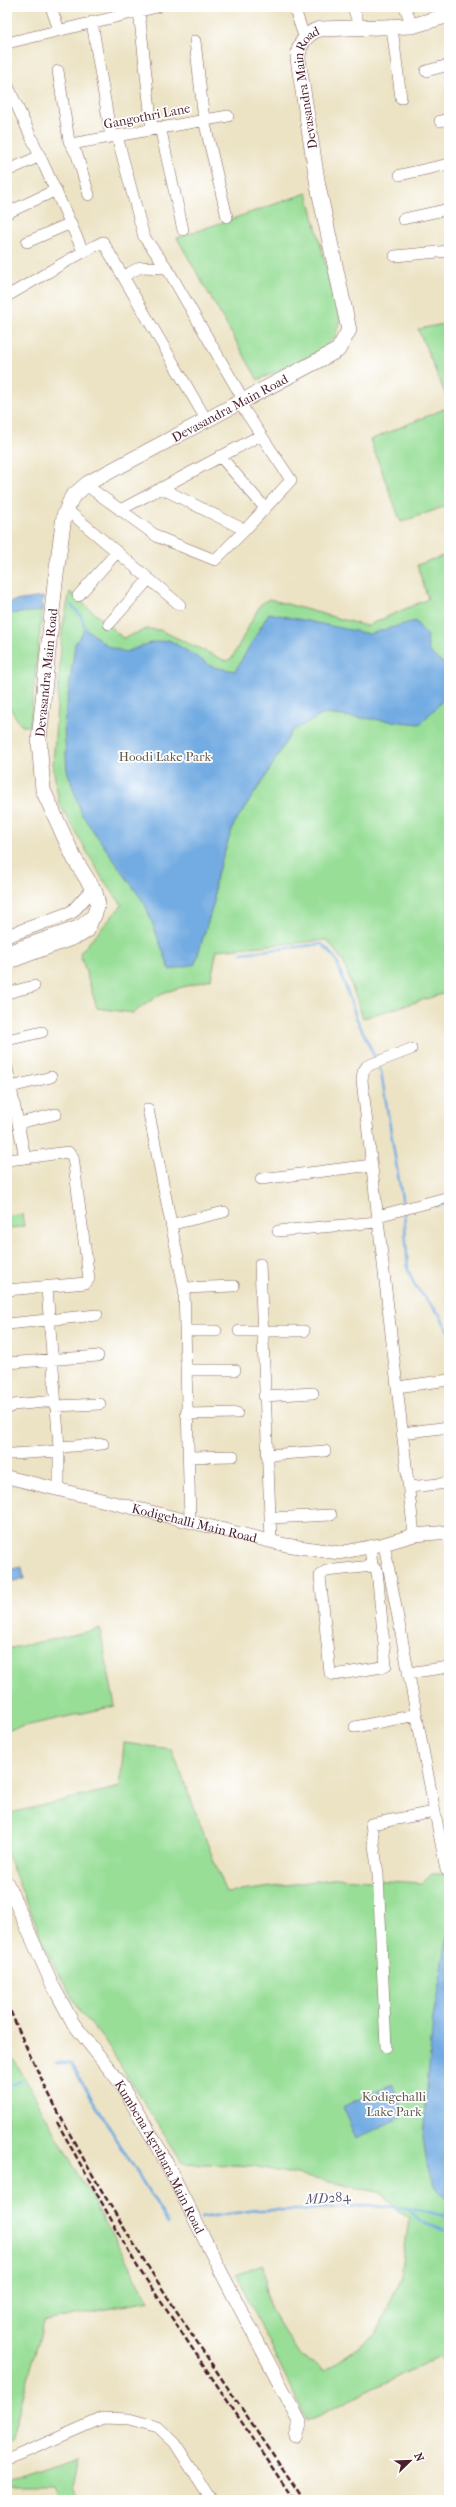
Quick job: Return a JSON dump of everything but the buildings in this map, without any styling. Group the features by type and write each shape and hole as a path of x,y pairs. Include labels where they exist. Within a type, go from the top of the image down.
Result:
{"main road":[{"name":"Devasandra Main Road","path":"94,916 98,904 95,892 89,892 80,869 51,812 43,790 40,768 40,725 55,583 66,509 72,497 86,484 207,421 241,400 338,350 349,330 318,186 298,60 299,49 305,39 320,29 392,28 412,26 449,15"},
{"path":"7,945 80,916 89,892"},
{"path":"7,953 81,927 94,916"}],"street":[{"path":"51,7 59,30"},
{"path":"7,43 136,10 157,7"},
{"path":"294,7 305,39"},
{"path":"353,7 360,29"},
{"path":"405,7 412,26"},
{"path":"136,10 156,128 182,230"},
{"path":"86,484 158,537 215,560 291,480 241,400 167,268 144,237 114,137 92,22"},
{"path":"392,28 401,98"},
{"path":"195,41 204,120 227,217"},
{"path":"426,71 449,65"},
{"path":"58,70 71,144 77,155 89,195"},
{"path":"7,84 83,251"},
{"name":"Gangothri Lane","path":"71,144 228,116"},
{"path":"7,171 40,156"},
{"path":"400,175 449,164"},
{"path":"7,213 56,190"},
{"path":"403,219 449,210"},
{"path":"26,242 71,223"},
{"path":"7,296 83,251 103,242 207,421"},
{"path":"395,256 449,251"},
{"path":"129,272 141,267 167,268"},
{"path":"120,510 262,435"},
{"path":"220,456 265,508"},
{"path":"161,488 245,530"},
{"path":"66,509 180,605"},
{"path":"78,596 117,552"},
{"path":"110,624 149,579"},
{"path":"7,936 72,912 89,892"},
{"path":"7,963 80,936 88,931 94,916"},
{"path":"7,993 34,986"},
{"path":"7,1040 42,1032"},
{"path":"411,1049 370,1064 363,1072 362,1080 414,1535"},
{"path":"7,1068 25,1158"},
{"path":"11,1087 51,1077"},
{"path":"148,1109 173,1224 184,1288 186,1414 190,1520"},
{"path":"19,1122 56,1114"},
{"path":"7,1160 68,1152 73,1157 88,1282 47,1288 7,1290"},
{"path":"260,1179 372,1165"},
{"path":"278,1231 378,1219 393,1212 449,1197"},
{"path":"173,1224 224,1212"},
{"path":"260,1264 264,1396 271,1541"},
{"path":"184,1288 234,1286"},
{"path":"47,1288 48,1320 59,1449 58,1489"},
{"path":"7,1324 97,1315"},
{"path":"185,1331 216,1331"},
{"path":"239,1331 304,1331"},
{"path":"7,1363 98,1356"},
{"path":"186,1370 234,1370"},
{"path":"397,1387 449,1380"},
{"path":"264,1396 313,1393"},
{"path":"7,1409 13,1405 100,1404"},
{"path":"186,1414 237,1413"},
{"path":"402,1433 449,1427"},
{"path":"12,1454 103,1444"},
{"path":"267,1455 325,1451"},
{"path":"188,1457 233,1456"},
{"name":"Kodigehalli Main Road","path":"7,1477 190,1520 271,1541 339,1553 384,1544 414,1535 449,1532"},
{"path":"409,1488 449,1483"},
{"path":"270,1518 331,1515"},
{"path":"384,1544 446,1870"},
{"path":"370,1547 372,1566 377,1570 386,1665 382,1667 334,1675 330,1673 320,1576 326,1571 372,1566"},
{"path":"408,1673 449,1667"},
{"path":"355,1727 416,1715"},
{"path":"386,2047 378,1874 371,1824 434,1812"},
{"name":"Kumbena Agrahara Main Road","path":"7,1883 53,1986 73,2023 118,2080 160,2150 221,2272 300,2422 295,2436"},
{"path":"7,2460 103,2418 129,2419 158,2427 175,2443 211,2500"}],"green space":[{"path":"307,193 340,319 335,337 317,353 258,380 177,238"},
{"path":"449,323 449,403 418,329"},
{"path":"449,407 449,505 401,522 370,440"},
{"path":"449,554 449,992 363,1018 343,961 327,940 217,950 211,979 162,993 133,1013 97,1008 80,953 122,905 102,878 59,803 53,766 62,630 70,592 123,638 147,629 160,630 226,661 232,658 260,605 269,599 366,626 428,599 417,565"},
{"path":"42,611 30,726 22,726 7,704 7,614"},
{"path":"22,1214 24,1226 7,1229 7,1217"},
{"path":"100,1629 115,1706 7,1730 7,1649"},
{"name":"Kodigehalli Lake Park","path":"124,1743 172,1749 226,1893 339,1878 422,1883 432,1874 449,1874 449,2364 440,2356 307,2421 236,2274 263,2264 269,2307 299,2354 325,2371 376,2334 401,2277 409,2217 398,2211 382,2193 254,2166 183,2163 104,2040 80,2011 52,1962 7,1855 7,1814 120,1787"},
{"path":"14,2059 149,2301 44,2321 11,2440 7,2442 7,2061"},
{"path":"78,2458 72,2487 77,2500 59,2500 54,2487 7,2487 7,2482"}],"water":[{"path":"43,597 42,611 7,614 7,602"},
{"name":"Hoodi Lake Park","path":"269,613 369,634 415,621 426,634 429,652 449,668 447,688 442,700 420,724 324,714 292,731 266,776 234,824 215,880 214,902 195,964 170,970 145,904 82,815 67,770 64,726 75,644 85,628 109,647 126,652 150,643 169,640 213,667 235,671"},
{"path":"22,1567 24,1579 7,1582 7,1570"},
{"path":"449,1929 449,2201 438,2190 428,2172 423,2137 433,2018"},
{"path":"392,2084 406,2115 356,2138 342,2107"}],"waterway":[{"path":"71,605 81,616 85,628"},
{"path":"242,953 322,944 336,959 356,1017 376,1060"},
{"path":"378,1065 381,1072 403,1205"},
{"path":"436,1206 449,1203"},
{"path":"404,1212 408,1270 415,1286 440,1315 449,1333"},
{"name":"MD284","path":"56,2063 70,2063 168,2223"},
{"name":"MD284","path":"7,2087 21,2081"},
{"name":"MD284","path":"201,2218 256,2210 305,2210 353,2206 407,2207 420,2222 449,2232"},
{"path":"408,2207 445,2216 449,2215"}],"railway":[{"path":"7,2003 37,2069 69,2133 105,2196 182,2319 304,2500"},
{"path":"57,2122 137,2266 294,2500"}]}
